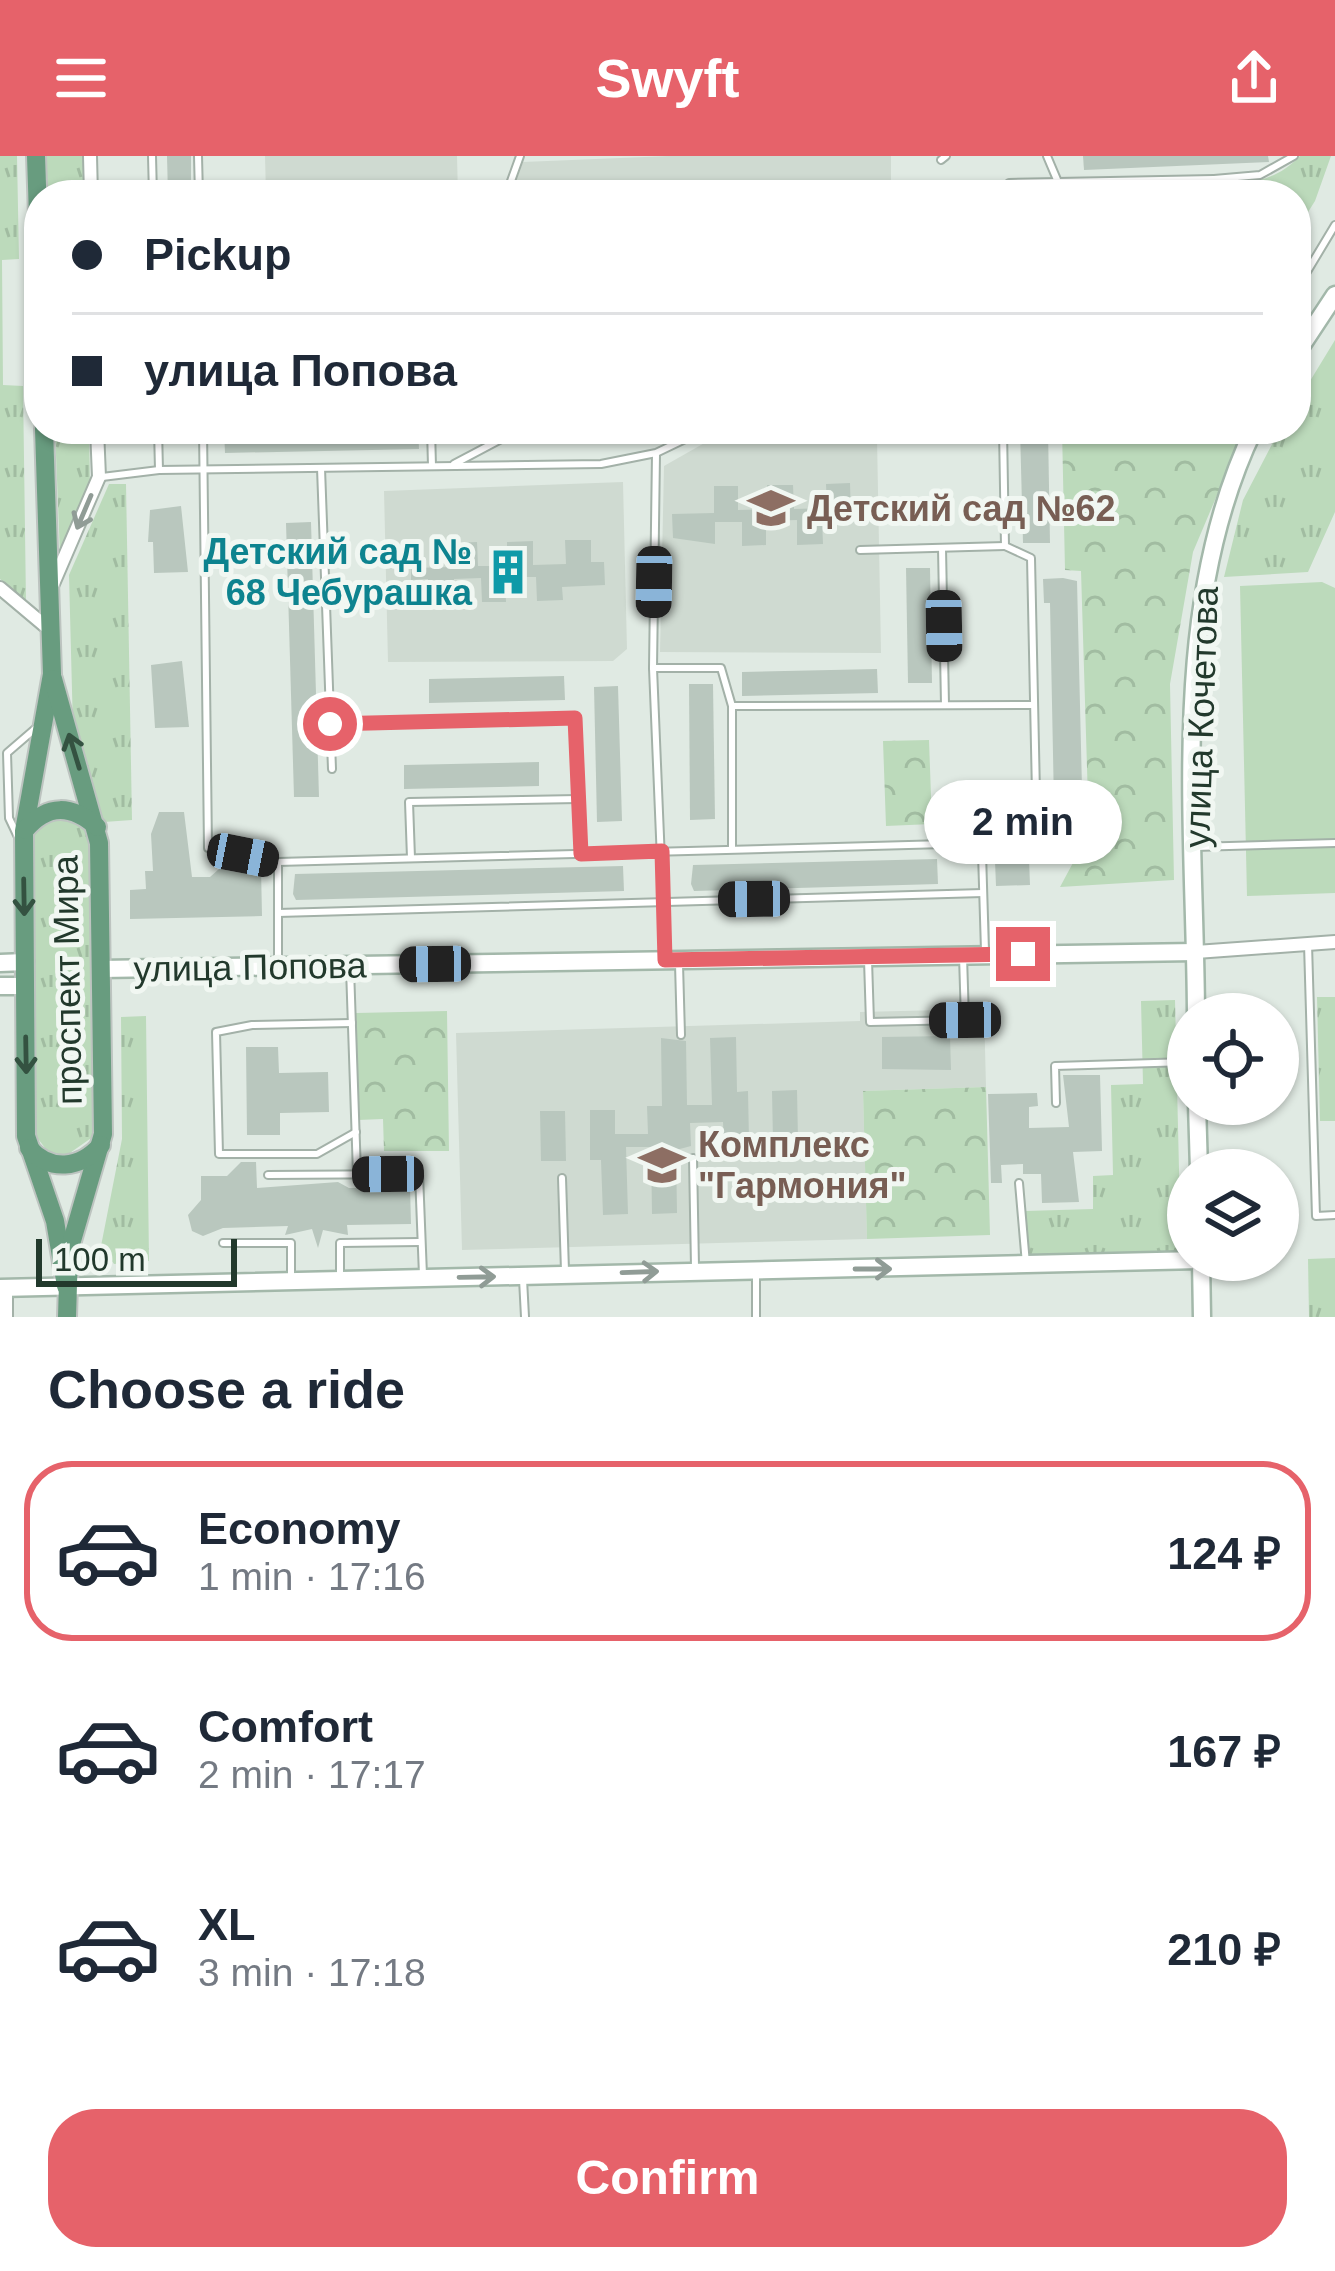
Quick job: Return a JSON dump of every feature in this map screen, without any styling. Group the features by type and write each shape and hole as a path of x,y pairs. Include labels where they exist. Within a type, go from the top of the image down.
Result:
{"main road":[{"name":"проспект Мира","path":"44,444 52,674 24,840 29,1148 55,1221 67,1317"},
{"name":"проспект Мира","path":"52,674 97,827 101,1144 76,1221 66,1286"},
{"path":"24,840 42,814 61,808 82,814 97,827"},
{"path":"29,1148 41,1160 63,1165 88,1158 101,1144"}],"street":[{"path":"1311,329 1332,303"},
{"path":"49,592 99,477 98,444"},
{"name":"улица Кочетова","path":"1196,993 1201,618 1218,521 1248,444"},
{"path":"0,588 50,630"},
{"name":"улица Попова","path":"100,969 1196,952 1335,942"},
{"path":"0,963 25,962"},
{"path":"0,986 25,986"},
{"path":"6,1317 3,1288 1167,1262"},
{"path":"1201,1281 1202,1317"}],"lane":[{"path":"1162,180 1260,175 1294,156"},
{"path":"1311,265 1335,225"},
{"path":"158,444 159,470"},
{"path":"203,444 208,848 278,862 982,843"},
{"path":"431,444 432,466"},
{"path":"452,466 486,444"},
{"path":"99,477 159,470 601,464 656,453 675,444"},
{"path":"1003,444 1006,546"},
{"path":"656,453 653,668 663,902 681,1035"},
{"path":"321,468 332,769"},
{"path":"860,550 1006,546 1030,558 1036,794 989,796 981,820 985,955"},
{"path":"942,548 945,705"},
{"path":"653,668 721,668 732,706 732,849"},
{"path":"732,706 1034,705"},
{"path":"330,724 575,718 581,854"},
{"path":"24,840 9,818 7,753 43,722"},
{"path":"411,858 409,802 579,799"},
{"path":"1195,848 1335,843"},
{"path":"278,862 278,966"},
{"path":"278,913 983,893"},
{"path":"1307,944 1316,1216 1335,1215"},
{"path":"868,956 870,1022 965,1020 963,955"},
{"path":"350,965 357,1174"},
{"path":"352,1023 252,1024 216,1032 219,1154 317,1154 356,1132"},
{"path":"1056,1103 1055,1066 1167,1063"},
{"path":"693,1158 695,1271"},
{"path":"268,1175 419,1174 423,1278"},
{"path":"562,1178 565,1274"},
{"path":"1019,1183 1026,1268"},
{"path":"340,1280 340,1244 420,1242"},
{"path":"224,1243 291,1243 291,1281"},
{"path":"756,1270 756,1317"},
{"path":"523,1276 525,1317"}],"shaded area":[{"path":"265,156 457,156 458,180 266,180"},
{"path":"669,156 891,156 891,180 516,180 523,162"},
{"name":"Детский сад №62","path":"703,444 877,444 881,653 660,652 664,466"},
{"path":"623,482 627,649 613,661 388,662 384,491"},
{"name":"Комплекс \"Гармония\"","path":"984,1009 986,1087 863,1091 867,1239 462,1250 456,1033 860,1021 860,1012"}],"green space":[{"path":"0,156 17,156 19,259 2,260 3,385 23,386 26,602 0,579"},
{"path":"45,156 84,156 85,180 46,180"},
{"path":"1300,156 1331,156 1311,207 1311,180 1259,180"},
{"path":"1335,340 1335,512 1308,572 1224,577 1243,500 1272,444 1311,444 1311,379"},
{"path":"56,444 89,444 90,483 60,555"},
{"path":"1062,444 1239,444 1193,552 1170,684 1174,880 1060,887 1089,833 1081,571 1065,570"},
{"path":"109,484 126,484 132,820 104,822 73,729 69,575"},
{"path":"1322,582 1335,588 1335,893 1247,896 1240,586"},
{"path":"929,740 932,824 886,826 883,741"},
{"path":"50,818 79,820 94,840 97,1134 67,1155 49,1153 35,1135 31,837"},
{"path":"1317,997 1335,997 1335,1121 1320,1121"},
{"path":"1167,1000 1167,1125 1178,1125 1179,1149 1167,1149 1167,1254 1026,1257 1025,1211 1093,1209 1093,1176 1113,1175 1111,1085 1143,1084 1141,1001"},
{"path":"447,1011 449,1151 384,1151 383,1119 358,1120 356,1013"},
{"path":"146,1016 149,1261 114,1264 101,1246 122,1139 121,1017"},
{"path":"986,1087 990,1235 867,1239 863,1091"},
{"path":"1335,1258 1335,1317 1309,1317 1308,1259"}],"building":[{"path":"167,156 191,156 191,180 168,180"},
{"path":"1083,156 1268,156 1269,162 1084,170"},
{"path":"225,444 419,444 419,449 225,453"},
{"path":"1020,444 1048,444 1050,543 1023,543"},
{"path":"850,483 851,519 822,520 823,544 797,545 797,520 766,521 766,545 742,546 742,522 715,522 715,544 673,538 672,514 714,513 714,486 738,486 738,510 768,509 767,485 793,485 794,509 827,508 826,484"},
{"path":"181,506 188,572 154,573 153,542 148,542 150,510"},
{"path":"311,522 319,797 294,797 286,523"},
{"name":"Детский сад № 68 Чебурашка","path":"565,540 591,540 591,562 604,562 605,585 562,587 563,600 537,601 536,577 505,577 506,602 482,602 481,578 454,579 454,606 428,607 428,579 411,580 411,568 453,567 453,543 477,542 478,566 507,566 507,542 533,541 533,565 566,564"},
{"path":"906,568 930,568 932,683 908,683"},
{"path":"1043,579 1077,581 1083,830 1028,832 1030,885 996,886 995,861 1002,860 1000,806 1054,804 1050,603 1044,603"},
{"path":"182,661 189,727 155,728 151,665"},
{"path":"877,669 878,693 742,696 742,672"},
{"path":"564,676 565,700 429,703 429,679"},
{"path":"689,684 713,684 715,819 690,820"},
{"path":"618,686 622,821 597,822 594,687"},
{"path":"539,762 539,786 404,789 404,765"},
{"path":"159,812 184,812 192,877 210,877 219,869 261,868 262,916 130,919 130,890 146,889 145,871 153,871 151,834"},
{"path":"937,859 938,884 694,891 691,884 693,865"},
{"path":"623,866 624,891 296,900 293,894 295,874"},
{"path":"950,1036 951,1070 882,1069 882,1037"},
{"path":"736,1037 737,1092 748,1091 749,1141 724,1142 723,1122 690,1123 691,1146 676,1150 677,1213 652,1214 651,1147 626,1147 628,1214 603,1215 601,1160 590,1160 590,1110 615,1110 615,1134 648,1134 647,1106 662,1106 661,1038 686,1041 687,1105 712,1105 710,1038"},
{"path":"246,1047 278,1047 279,1073 328,1072 329,1112 280,1113 280,1135 247,1135"},
{"path":"1063,1075 1100,1075 1102,1151 1073,1152 1079,1202 1042,1203 1041,1174 1023,1174 1023,1164 1001,1165 1002,1183 991,1183 988,1094 1037,1093 1038,1106 1029,1107 1029,1128 1069,1127"},
{"path":"797,1090 798,1140 773,1141 772,1091"},
{"path":"540,1111 565,1111 566,1161 541,1161"},
{"path":"241,1162 256,1162 257,1188 338,1182 349,1188 410,1187 411,1224 347,1225 348,1235 323,1230 318,1248 312,1229 285,1235 288,1226 223,1228 203,1236 192,1231 188,1215 201,1200 201,1176 227,1176"}],"place":[{"name":"Детский сад №62","path":"771,508"},
{"name":"Детский сад № 68 Чебурашка","path":"508,572"},
{"name":"Комплекс \"Гармония\"","path":"662,1165"}],"route":[{"path":"330,724 575,718 581,854 662,851 665,960 1023,954"}]}
